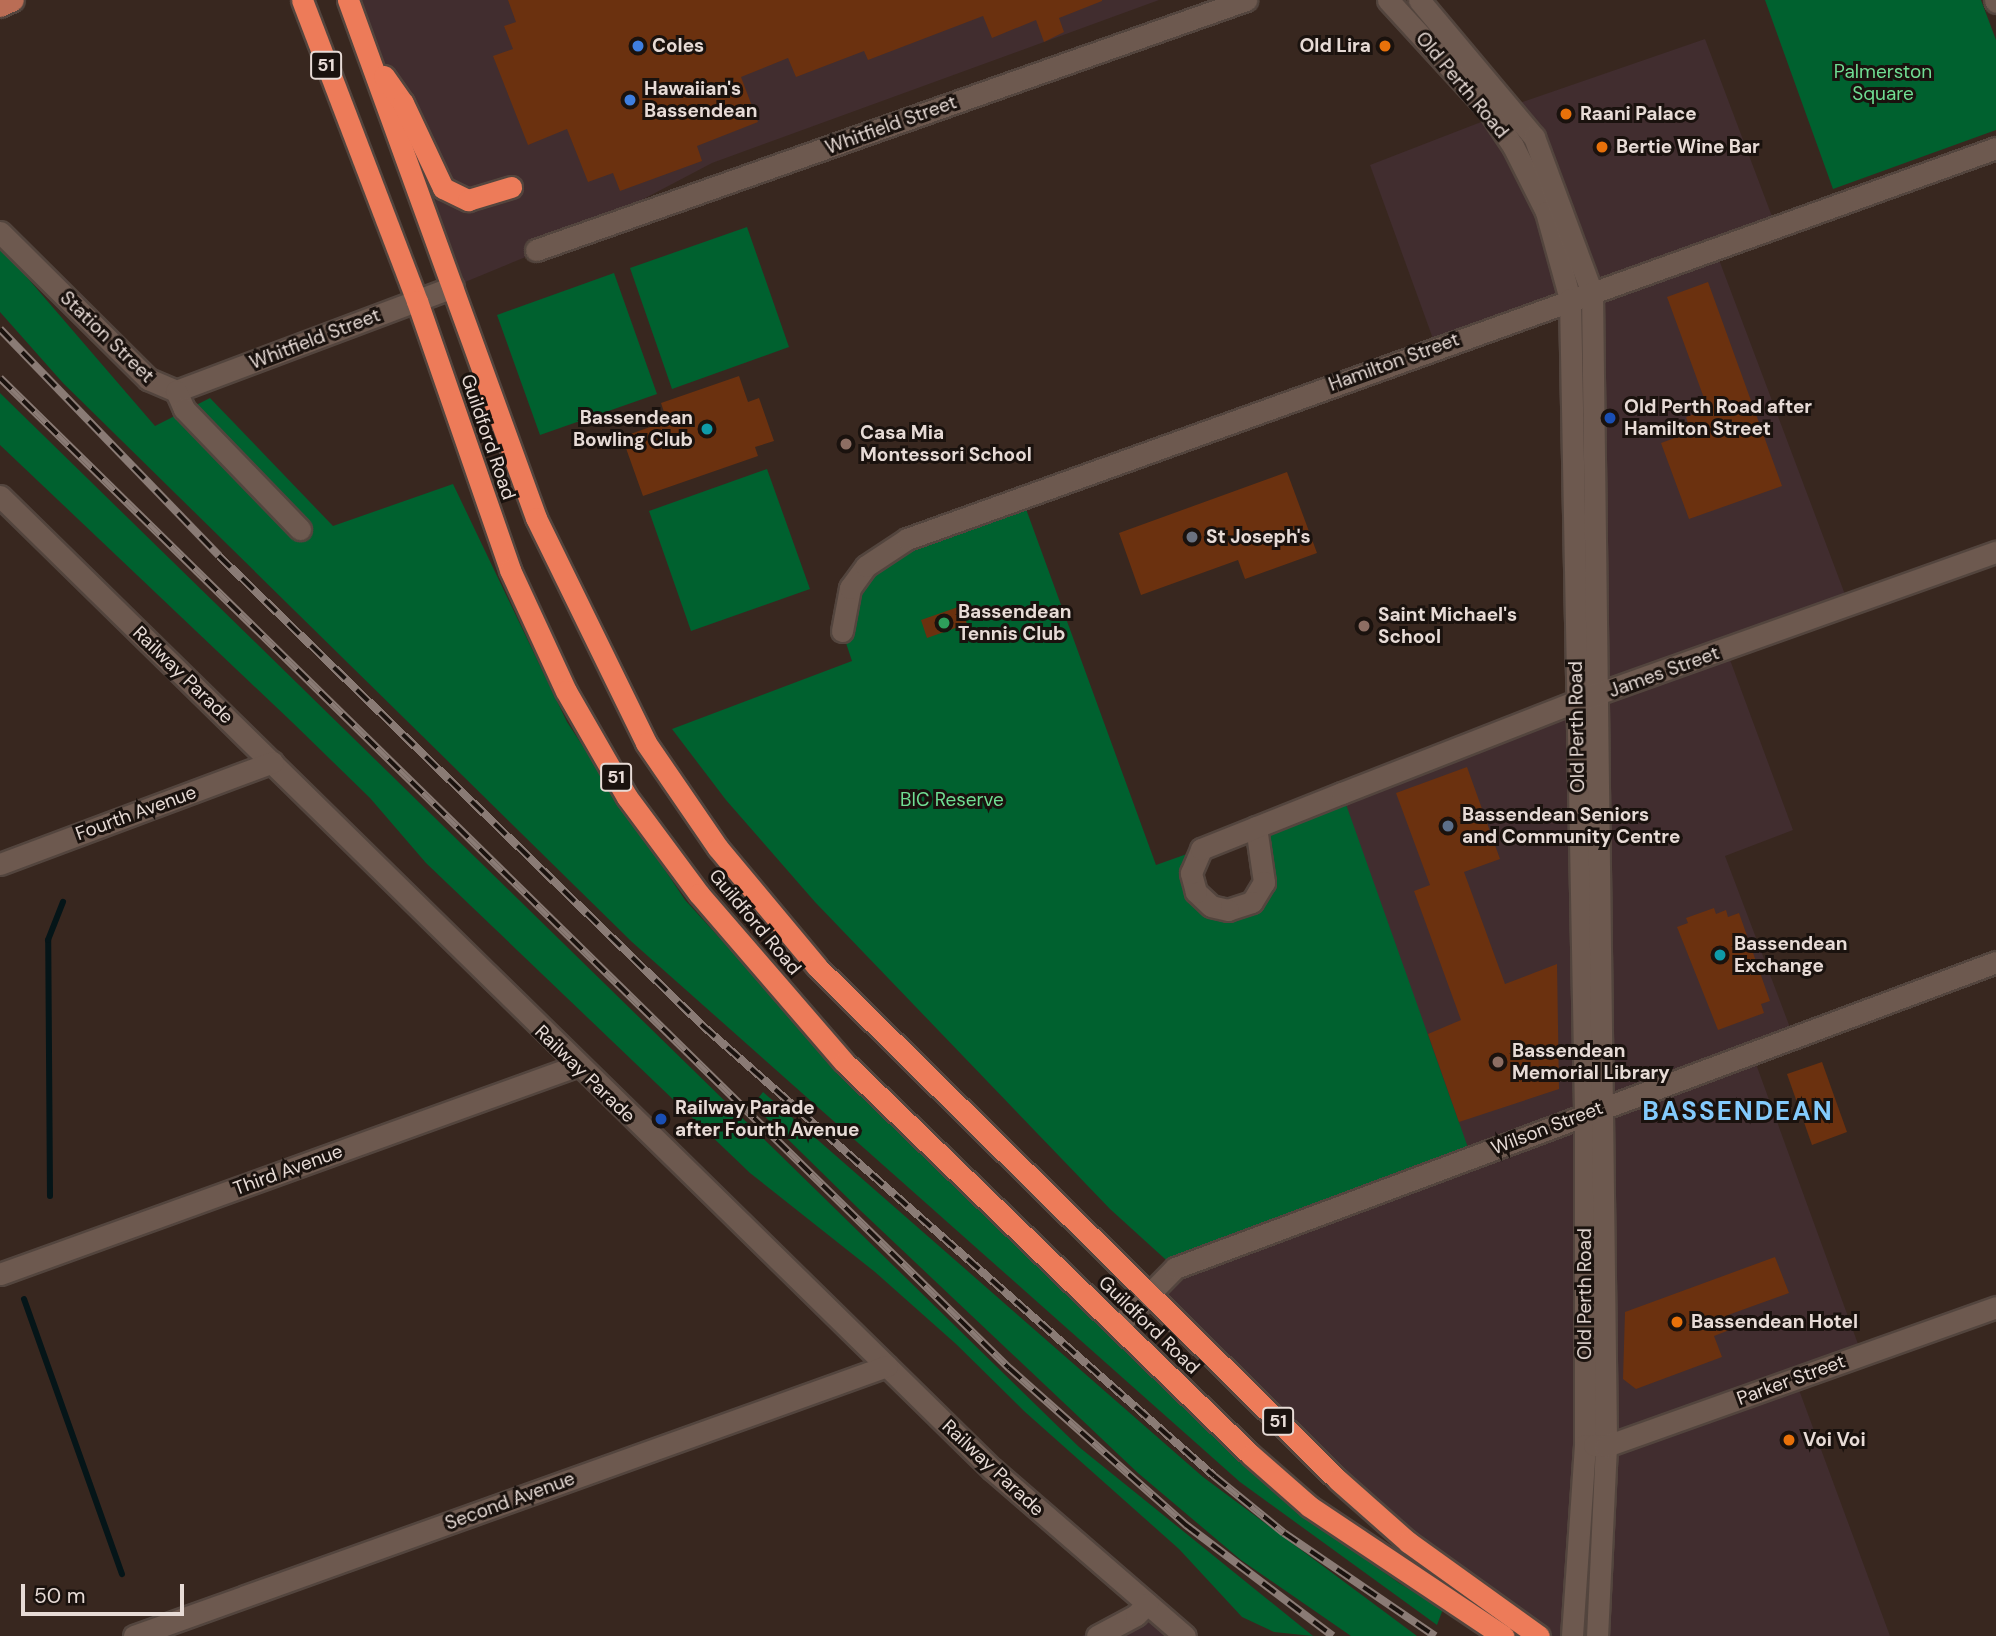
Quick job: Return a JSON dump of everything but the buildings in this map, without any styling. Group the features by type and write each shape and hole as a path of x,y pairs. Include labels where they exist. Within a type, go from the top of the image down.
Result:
{"highway":[{"name":"Guildford Road","path":"348,0 536,518 581,616 646,743 718,848 817,967 1148,1295 1408,1542 1539,1636"},
{"name":"Guildford Road","path":"302,5 417,301 510,570 566,691 627,797 699,894 844,1062 1118,1326 1309,1506 1503,1636"},
{"path":"367,51 403,103 443,188 468,200 511,187"}],"main road":[{"path":"0,6 13,0"}],"street":[{"name":"Whitfield Street","path":"536,250 1246,0"},
{"name":"Old Perth Road","path":"1388,0 1488,109 1513,146 1546,212 1570,299 1577,701 1594,1110"},
{"name":"Old Perth Road","path":"1419,0 1534,137 1592,293 1600,695 1594,1110 1597,1636"},
{"name":"Hamilton Street","path":"842,631 850,588 866,566 907,539 1996,148"},
{"name":"Station Street","path":"0,232 148,379 176,391 184,409 300,529"},
{"name":"Whitfield Street","path":"176,391 453,287"},
{"name":"Railway Parade","path":"0,496 273,762 576,1066 992,1469 1185,1636"},
{"name":"James Street","path":"1256,827 1577,701 1996,552"},
{"name":"Fourth Avenue","path":"0,864 273,762"},
{"name":"Wilson Street","path":"1118,1326 1175,1268 1996,962"},
{"name":"Third Avenue","path":"0,1275 576,1066"},
{"name":"Parker Street","path":"1595,1445 1996,1307"},
{"name":"Second Avenue","path":"134,1636 887,1366"},
{"name":"Old Perth Road","path":"1572,1636 1595,1445"},
{"path":"1097,1636 1136,1615 1147,1604"}],"shaded area":[{"path":"348,0 1159,0 712,163 562,242 453,287"},
{"path":"1705,39 1776,227 1715,249 1849,605 1726,649 1793,830 1725,856 1794,1038 1752,1053 1862,1355 1795,1379 1890,1636 1597,1636 1592,293 1511,106"},
{"path":"1494,117 1513,146 1570,299 1436,347 1370,165"},
{"path":"1577,701 1585,1113 1572,1636 1541,1636 1408,1542 1148,1295 1175,1268 1342,793"},
{"path":"1147,1604 1185,1636 1082,1636"}],"green space":[{"name":"Palmerston Square","path":"1765,0 1981,0 1996,40 1996,130 1833,189"},
{"path":"747,227 789,347 672,389 630,268"},
{"path":"0,246 155,426 210,398 333,526 453,484 567,722 685,900 873,1105 1311,1519 1399,1583 1443,1609 1437,1625 1240,1482 632,942 63,383 0,312"},
{"path":"614,273 657,394 540,435 497,315"},
{"path":"0,393 1079,1447 1313,1636 1274,1632 1242,1617 1179,1549 1024,1411 956,1344 875,1272 750,1173 426,863 370,798 293,723 0,445"},
{"path":"767,469 810,589 691,631 649,511"},
{"name":"BIC Reserve","path":"1022,498 1156,865 1201,849 1191,873 1211,906 1252,902 1256,827 1342,793 1471,1156 1175,1268 1110,1209 815,902 726,800 672,729 852,661 842,631 866,566"},
{"path":"763,1092 1203,1477 1417,1636 1351,1636 1241,1560 1138,1473 861,1211 753,1105"}],"waterway":[{"path":"50,1196 48,940 63,902"},
{"path":"24,1299 122,1574"}],"railway":[{"path":"0,329 219,556 703,1026 1214,1476 1284,1533 1435,1636"},
{"path":"0,378 1009,1368 1186,1525 1333,1636"}],"place":[{"name":"Coles","path":"638,46"},
{"name":"Old Lira","path":"1385,46"},
{"name":"Hawaiian's Bassendean","path":"630,100"},
{"name":"Raani Palace","path":"1566,114"},
{"name":"Bertie Wine Bar","path":"1602,147"},
{"name":"Old Perth Road after Hamilton Street","path":"1610,418"},
{"name":"Bassendean Bowling Club","path":"707,429"},
{"name":"Casa Mia Montessori School","path":"846,444"},
{"name":"St Joseph's","path":"1192,537"},
{"name":"Bassendean Tennis Club","path":"944,623"},
{"name":"Saint Michael's School","path":"1364,626"},
{"name":"Bassendean Seniors and Community Centre","path":"1448,826"},
{"name":"Bassendean Exchange","path":"1720,955"},
{"name":"Bassendean Memorial Library","path":"1498,1062"},
{"name":"Railway Parade after Fourth Avenue","path":"661,1119"},
{"name":"Bassendean Hotel","path":"1677,1322"},
{"name":"Voi Voi","path":"1789,1440"}],"district":[{"name":"BASSENDEAN","path":"1738,1112"}]}
